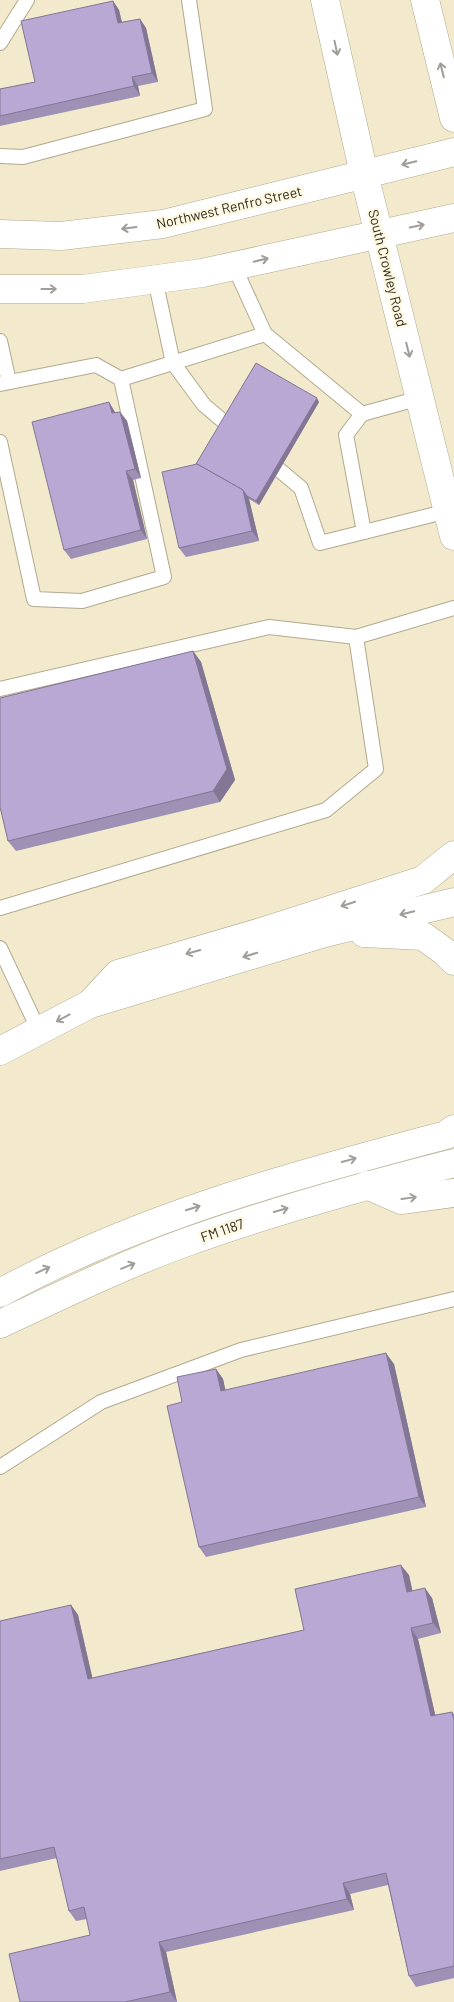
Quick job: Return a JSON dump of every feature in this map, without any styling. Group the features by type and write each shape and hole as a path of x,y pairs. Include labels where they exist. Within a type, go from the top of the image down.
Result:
{"main road":[{"name":"South Crowley Road","path":"325,0 364,174 451,523"},
{"path":"425,0 454,118"},
{"name":"Northwest Renfro Street","path":"0,234 61,236 163,224 454,152"},
{"path":"0,289 83,288 155,280 234,266 454,218"},
{"path":"90,1004 118,974 261,932 423,880 454,855"},
{"path":"0,1051 90,1004 321,934 454,902"},
{"path":"321,934 388,933 423,936 454,961"},
{"path":"0,1293 39,1271 185,1210 340,1163 446,1135 454,1129"},
{"name":"FM 1187","path":"0,1324 83,1285 182,1244 272,1213 368,1185 454,1164"},
{"path":"368,1185 401,1200 454,1193"}],"lane":[{"path":"0,43 26,0"},
{"path":"0,156 22,157 205,109 189,0"},
{"path":"234,266 265,334 362,414"},
{"path":"155,280 173,363 204,405 301,488 320,543 364,532 451,523"},
{"path":"0,341 4,383 96,364 122,379 265,334"},
{"path":"0,442 34,599 82,601 164,577 122,379"},
{"path":"364,532 346,435 362,414 420,398"},
{"path":"0,689 269,627 356,637 454,608"},
{"path":"0,908 326,810 376,769 356,637"},
{"path":"0,948 39,1032"},
{"path":"0,1467 101,1402 240,1350 454,1299"}],"building":[{"path":"113,1 118,23 140,19 152,73 132,77 134,86 0,116 0,89 35,82 21,21"},
{"path":"256,363 317,398 256,501 247,496 243,490 196,464"},
{"path":"109,402 112,413 120,412 135,469 126,471 141,530 64,550 32,422"},
{"path":"197,464 243,490 252,531 179,548 162,472"},
{"path":"193,651 227,769 213,791 8,841 0,807 0,698"},
{"path":"386,1353 419,1497 199,1547 167,1406 182,1402 177,1377 216,1369 221,1391"},
{"path":"401,1565 407,1592 425,1588 433,1623 411,1628 431,1716 452,1712 454,1720 454,1966 409,1976 386,1873 343,1883 347,1899 159,1942 170,1992 125,2002 20,2002 9,1954 90,1935 84,1907 69,1911 54,1847 0,1859 0,1621 71,1605 88,1679 304,1630 295,1589"}]}
